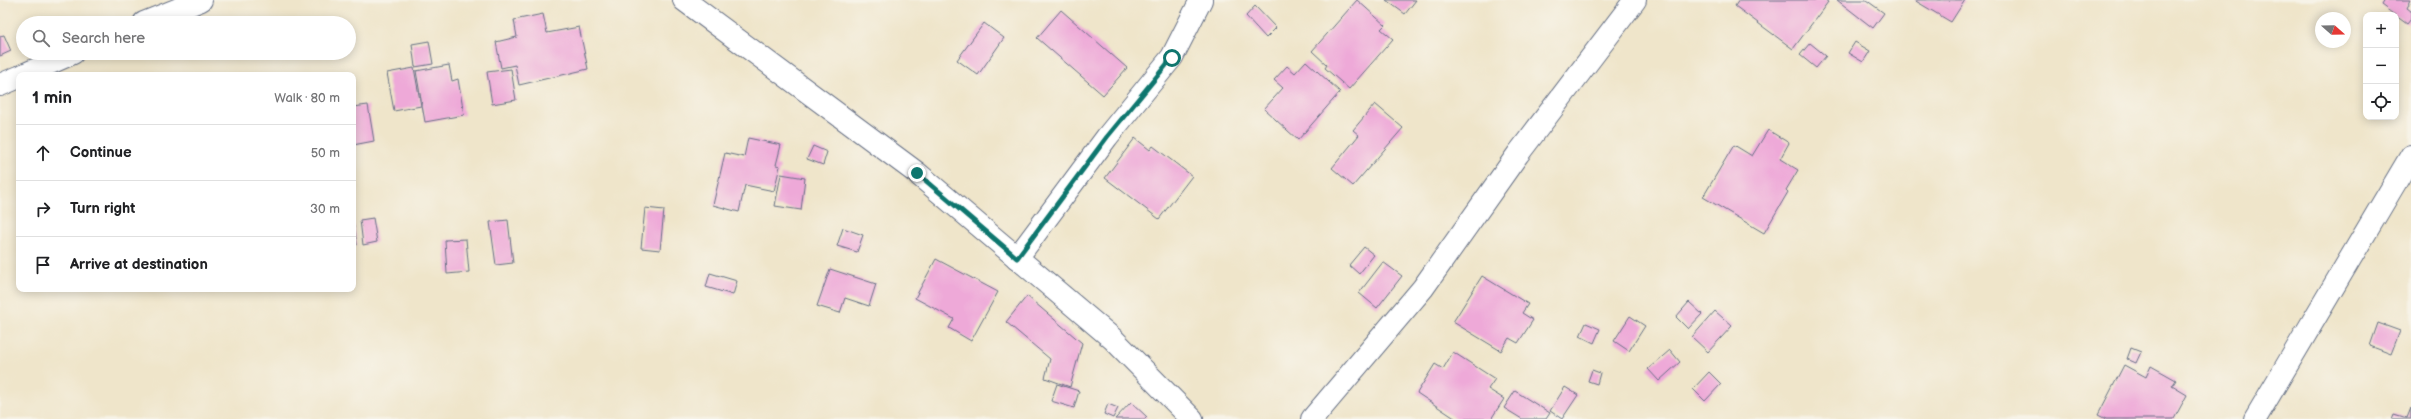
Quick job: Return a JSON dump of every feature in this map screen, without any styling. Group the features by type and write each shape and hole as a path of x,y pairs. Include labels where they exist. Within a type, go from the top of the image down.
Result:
{"street":[{"path":"161,16 201,0"},
{"path":"684,0 917,173 1113,339 1192,419"},
{"path":"1017,258 1107,137 1172,58 1201,0"},
{"path":"1312,419 1423,288 1518,154 1635,0"},
{"path":"30,72 57,60"},
{"path":"0,85 16,78"},
{"path":"2255,419 2411,156"}],"building":[{"path":"1357,0 1385,25 1381,29 1393,39 1349,89 1325,68 1327,65 1312,51"},
{"path":"1386,0 1416,0 1405,14"},
{"path":"1739,0 1825,0 1828,2 1793,49 1735,6"},
{"path":"1837,0 1866,0 1884,13 1873,28"},
{"path":"1914,0 1965,0 1951,22"},
{"path":"2384,0 2411,0 2407,8 2411,11 2411,19 2407,24 2399,18 2399,12 2391,12 2381,5"},
{"path":"1255,6 1276,28 1266,38 1246,16"},
{"path":"1061,10 1127,68 1103,95 1037,38"},
{"path":"543,14 547,33 579,27 588,69 519,85 515,65 501,68 496,42 517,37 514,20"},
{"path":"984,23 1004,38 978,75 957,60"},
{"path":"4,35 11,51 0,56 0,36"},
{"path":"429,41 433,64 415,67 412,44"},
{"path":"1855,42 1870,51 1863,62 1848,53"},
{"path":"1810,43 1826,56 1816,68 1800,55"},
{"path":"1306,61 1340,92 1298,140 1264,109 1283,88 1274,80 1287,66 1295,73"},
{"path":"449,65 452,81 458,79 464,115 425,122 416,71"},
{"path":"414,68 421,106 394,111 387,73"},
{"path":"511,69 516,100 492,104 487,72"},
{"path":"1375,104 1403,128 1353,186 1332,168 1359,135 1353,130"},
{"path":"368,105 374,141 356,144 356,107"},
{"path":"1768,130 1789,143 1780,159 1798,170 1786,190 1788,192 1764,233 1703,197 1734,145 1752,156"},
{"path":"748,138 781,145 776,165 780,166 774,191 745,185 739,212 713,205 725,153 744,157"},
{"path":"1135,138 1150,150 1153,146 1192,176 1159,219 1105,178"},
{"path":"813,146 827,152 823,165 807,159"},
{"path":"781,174 805,178 801,210 775,206"},
{"path":"645,208 664,210 660,250 641,248"},
{"path":"373,218 377,242 363,245 360,220"},
{"path":"508,220 513,263 496,265 490,222"},
{"path":"843,228 863,235 857,252 837,246"},
{"path":"466,239 469,272 447,274 445,240"},
{"path":"1364,247 1374,255 1359,274 1349,265"},
{"path":"936,259 998,292 971,341 949,328 954,319 915,298"},
{"path":"1383,262 1402,276 1377,308 1359,293"},
{"path":"830,269 876,284 869,306 845,298 840,313 817,306"},
{"path":"710,273 737,281 733,295 706,287"},
{"path":"1482,276 1528,304 1522,313 1533,320 1518,343 1509,338 1501,351 1453,322"},
{"path":"1027,296 1082,343 1070,387 1045,378 1050,359 1006,322"},
{"path":"1689,302 1702,314 1688,329 1676,317"},
{"path":"1715,311 1732,326 1708,352 1692,337"},
{"path":"1630,316 1645,326 1629,351 1614,341"},
{"path":"1586,323 1600,329 1594,343 1580,336"},
{"path":"2378,323 2400,331 2391,354 2370,346"},
{"path":"2131,348 2141,352 2136,363 2127,359"},
{"path":"1670,350 1680,362 1659,381 1648,369"},
{"path":"1453,352 1495,379 1488,389 1504,399 1491,419 1456,419 1417,393 1435,364 1443,369"},
{"path":"2124,365 2146,377 2151,366 2176,380 2172,386 2187,395 2174,419 2106,419 2098,415"},
{"path":"1592,370 1600,373 1597,384 1588,381"},
{"path":"1709,372 1721,384 1705,401 1693,389"},
{"path":"1057,384 1079,391 1074,408 1051,401"},
{"path":"1565,387 1578,395 1562,419 1550,411"},
{"path":"1515,391 1550,413 1546,419 1522,419 1504,408"},
{"path":"1131,402 1147,417 1145,419 1115,419"},
{"path":"1108,404 1118,408 1113,418 1104,414"},
{"path":"2411,408 2411,419 2392,419 2394,414 2407,418"}],"route":[{"path":"917,173 1017,258 1107,137 1172,58"}]}
